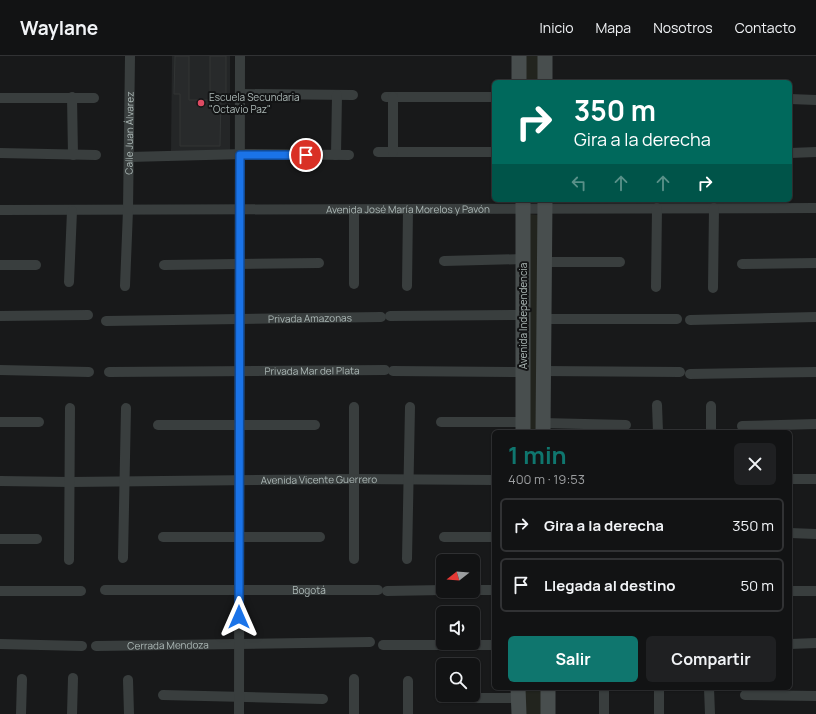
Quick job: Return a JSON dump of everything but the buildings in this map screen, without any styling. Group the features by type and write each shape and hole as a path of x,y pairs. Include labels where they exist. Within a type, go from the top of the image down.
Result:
{"main road":[{"path":"519,56 519,80"},
{"path":"545,56 545,80"},
{"name":"Avenida Independencia","path":"523,205 523,427"},
{"name":"Avenida Independencia","path":"543,428 545,205"},
{"path":"548,690 548,714"},
{"path":"518,693 519,714"}],"street":[{"name":"Calle Juan Álvarez","path":"125,286 128,210 130,56"},
{"path":"239,714 240,56"},
{"path":"240,94 352,95"},
{"path":"336,155 337,95"},
{"path":"72,97 73,155"},
{"path":"393,152 389,97 492,97"},
{"path":"0,98 94,98"},
{"path":"792,99 816,100"},
{"path":"378,152 492,152"},
{"path":"792,153 816,152"},
{"path":"0,153 96,155"},
{"path":"128,157 349,155"},
{"name":"Avenida José María Morelos y Pavón","path":"0,210 408,210 523,205 657,208 816,208"},
{"path":"656,287 657,208"},
{"path":"713,288 714,208"},
{"path":"354,210 354,284"},
{"path":"407,286 408,210"},
{"path":"69,282 72,211"},
{"path":"444,261 523,259"},
{"path":"544,262 620,262"},
{"path":"164,266 319,263"},
{"path":"742,264 816,263"},
{"path":"0,265 36,265"},
{"path":"0,316 88,315"},
{"name":"Privada Amazonas","path":"106,321 523,315"},
{"path":"690,320 816,317"},
{"path":"544,319 677,319"},
{"path":"0,370 89,372"},
{"name":"Privada Mar del Plata","path":"109,372 389,370 523,372"},
{"path":"543,371 685,373 816,372"},
{"path":"657,405 658,430"},
{"path":"711,406 711,430"},
{"path":"354,407 354,559"},
{"path":"69,560 70,408"},
{"path":"123,558 126,408"},
{"path":"407,559 410,408"},
{"path":"0,422 39,422"},
{"path":"441,422 523,427"},
{"path":"742,426 816,424"},
{"path":"158,425 315,425"},
{"path":"543,428 626,425"},
{"name":"Avenida Vicente Guerrero","path":"0,481 70,482 240,479 492,480"},
{"path":"792,479 816,479"},
{"path":"792,533 816,534"},
{"path":"163,537 320,537"},
{"path":"444,537 492,537"},
{"path":"0,539 37,539"},
{"name":"Bogotá","path":"105,590 436,590"},
{"path":"480,590 492,590"},
{"path":"0,591 81,591"},
{"path":"792,591 816,591"},
{"name":"Cerrada Mendoza","path":"96,646 370,642"},
{"path":"0,644 82,646"},
{"path":"792,644 816,644"},
{"path":"383,645 492,645"},
{"path":"21,714 22,678"},
{"path":"72,714 73,678"},
{"path":"354,679 354,714"},
{"path":"128,680 129,714"},
{"path":"408,681 408,714"},
{"path":"604,690 604,714"},
{"path":"659,690 659,714"},
{"path":"709,690 710,714"},
{"path":"480,695 518,693"},
{"path":"163,695 323,698"},
{"path":"745,695 816,696"}],"shaded area":[{"name":"Escuela Secundaria \"Octavio Paz\"","path":"172,56 230,56 230,151 171,151"},
{"path":"524,56 538,56 539,80 524,80"},
{"path":"527,214 539,215 538,430 529,430"},
{"path":"524,690 542,690 542,714 525,714"}],"place":[{"name":"Escuela Secundaria \"Octavio Paz\"","path":"201,103"}],"route":[{"path":"239,617 240,155 306,155"}]}
